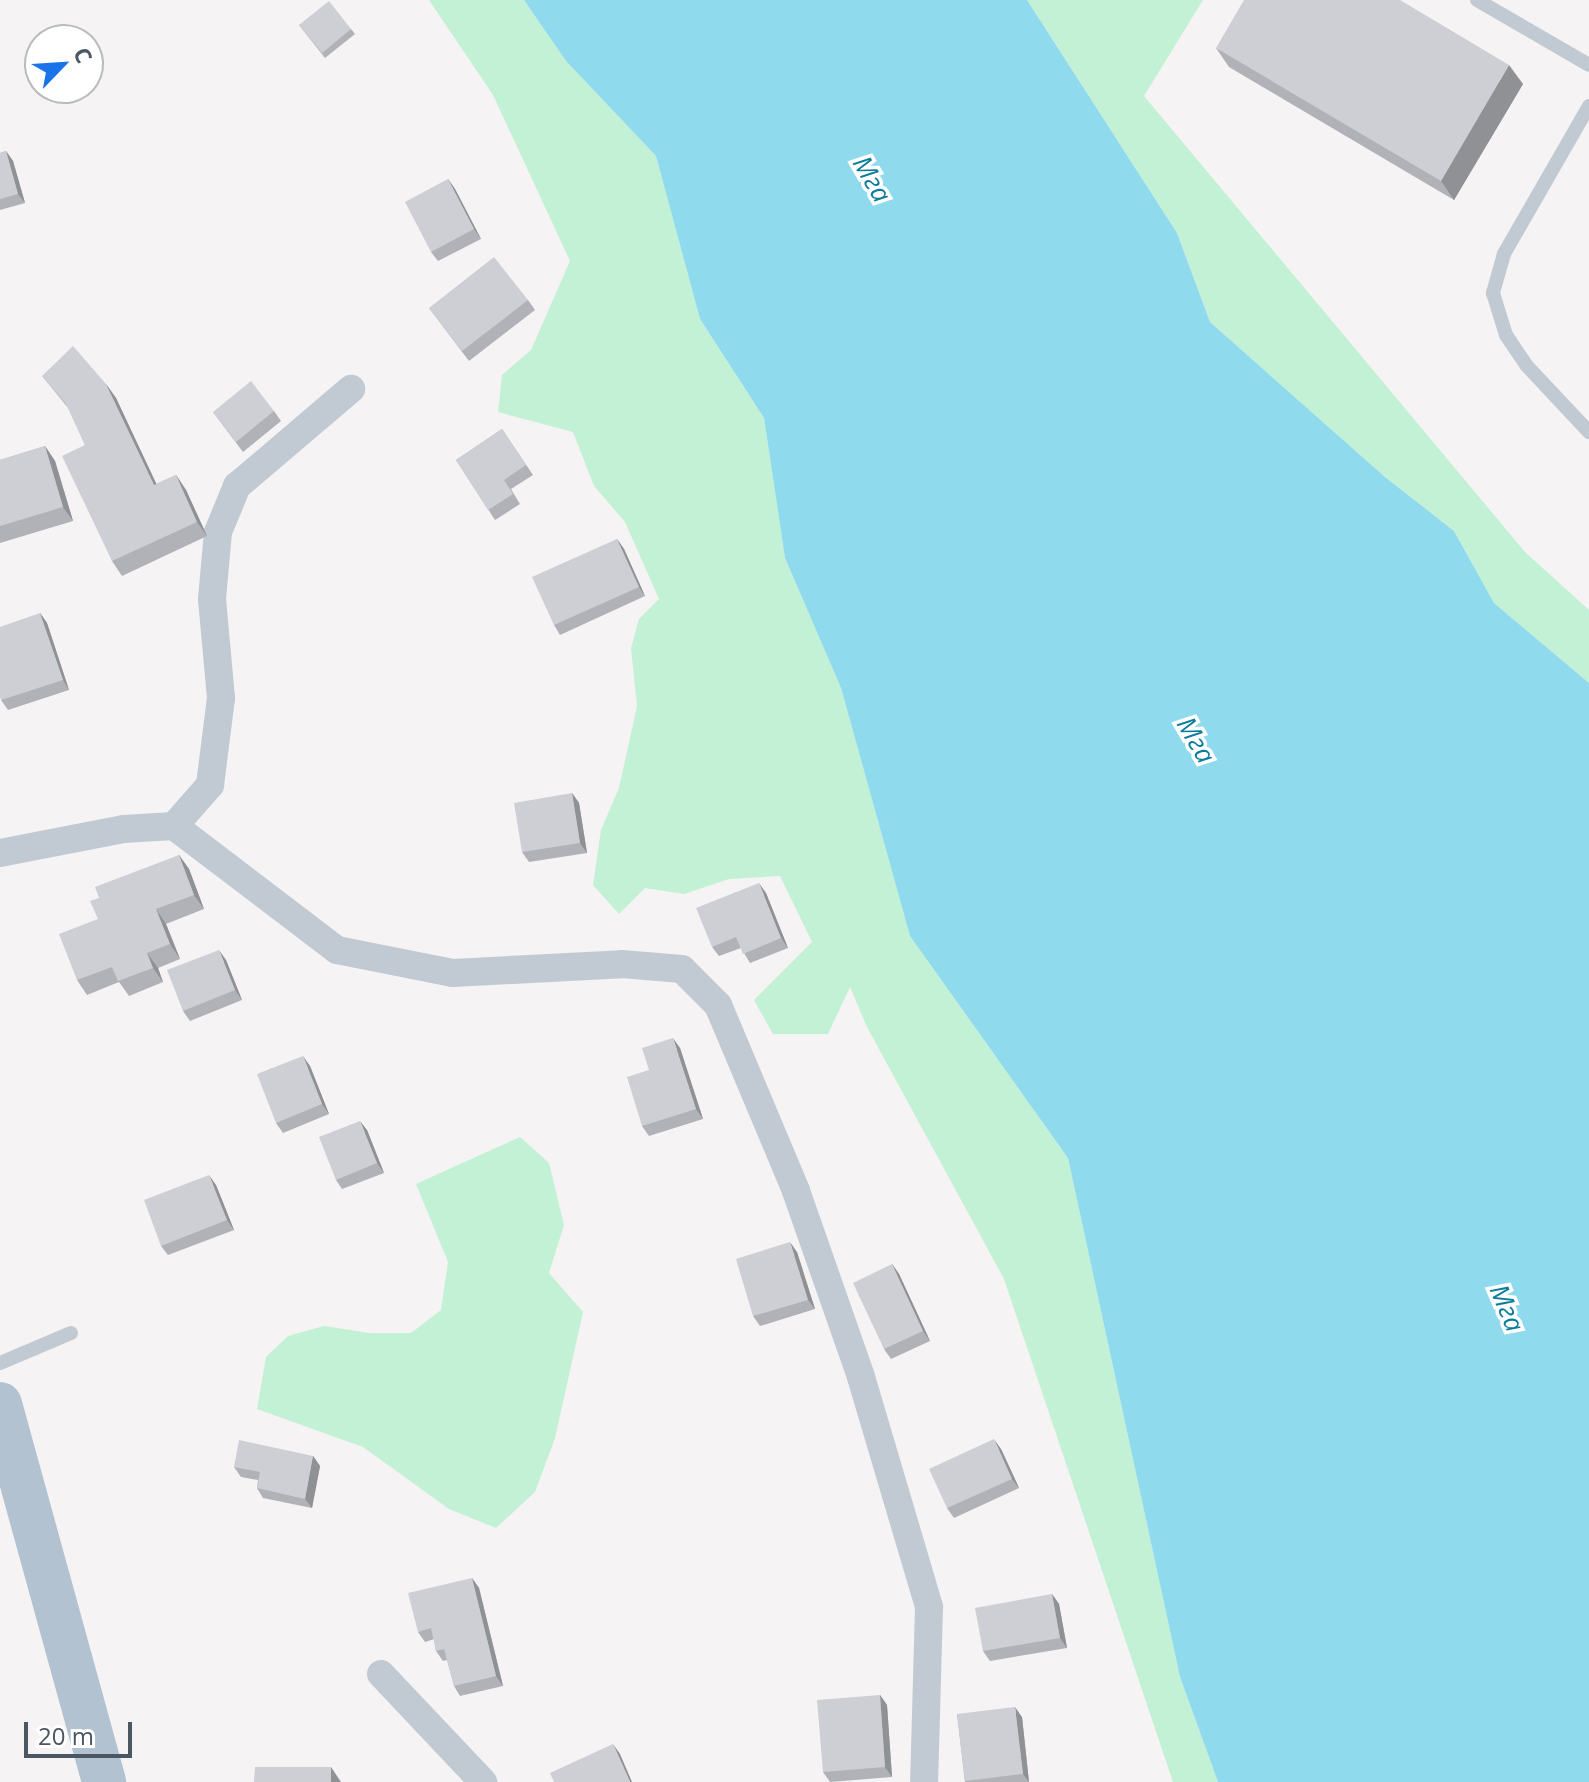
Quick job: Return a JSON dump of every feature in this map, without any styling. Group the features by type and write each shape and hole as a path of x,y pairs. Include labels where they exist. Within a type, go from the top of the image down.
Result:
{"main road":[{"path":"0,1404 99,1779"}],"street":[{"path":"174,826 210,785 221,698 212,599 218,532 237,486 351,389"},
{"path":"0,853 124,829 174,826 337,950 453,973 622,964 682,969 718,1005 796,1191 861,1377 929,1607 924,1782"},
{"path":"381,1674 483,1782"}],"lane":[{"path":"1477,0 1589,65"},
{"path":"1589,106 1504,254 1493,293 1506,335 1527,366 1589,432"},
{"path":"0,1363 71,1333"}],"green space":[{"path":"429,0 524,0 566,61 656,156 700,319 764,418 785,558 841,688 910,936 1068,1158 1180,1677 1218,1782 1173,1782 1004,1279 867,1027 850,987 828,1034 773,1034 754,1000 812,942 780,876 729,879 684,894 645,888 619,914 593,885 601,830 619,788 637,706 631,648 639,619 659,599 625,522 594,486 573,432 498,412 502,375 531,350 570,261 493,95"},
{"path":"1027,0 1203,0 1144,96 1525,552 1589,610 1589,683 1494,603 1454,531 1385,477 1210,322 1177,233"},
{"path":"520,1137 549,1163 564,1225 549,1273 583,1312 555,1438 535,1492 496,1528 449,1509 363,1447 257,1409 266,1357 288,1336 324,1326 369,1333 411,1333 441,1310 448,1262 416,1184"}],"water":[{"name":"Мга","path":"524,0 1027,0 1177,233 1210,322 1385,477 1454,531 1494,603 1589,683 1589,1782 1218,1782 1180,1677 1068,1158 910,936 841,688 785,558 764,418 700,319 656,156 566,61"}],"building":[{"path":"1244,0 1400,0 1509,65 1441,181 1216,48"},
{"path":"329,1 351,29 322,53 299,25"},
{"path":"6,151 18,194 0,199 0,153"},
{"path":"448,179 474,229 431,252 405,202"},
{"path":"494,257 528,300 462,351 429,308"},
{"path":"73,346 106,384 154,485 176,475 197,522 112,561 62,456 85,445 66,404 42,376"},
{"path":"251,381 274,411 236,442 213,412"},
{"path":"502,429 526,465 504,480 513,494 488,510 456,460"},
{"path":"45,446 63,507 0,526 0,460"},
{"path":"617,539 639,587 554,625 532,577"},
{"path":"40,613 63,680 1,700 0,627"},
{"path":"572,793 580,843 522,852 514,803"},
{"path":"179,855 194,895 156,909 170,944 147,953 153,968 118,981 112,967 77,980 59,934 98,919 90,901 99,898 95,887"},
{"path":"759,883 781,938 743,954 736,937 712,947 696,908"},
{"path":"219,950 235,990 183,1011 167,970"},
{"path":"673,1038 696,1109 642,1126 627,1077 649,1070 642,1048"},
{"path":"303,1056 322,1104 276,1123 257,1074"},
{"path":"360,1121 377,1163 336,1180 319,1137"},
{"path":"209,1175 227,1220 161,1246 144,1200"},
{"path":"790,1242 808,1300 753,1316 736,1259"},
{"path":"892,1264 923,1331 884,1349 853,1283"},
{"path":"994,1439 1012,1479 947,1508 929,1469"},
{"path":"239,1440 313,1456 305,1499 257,1488 260,1472 234,1467"},
{"path":"472,1578 496,1676 454,1686 444,1649 436,1651 431,1628 418,1632 408,1593"},
{"path":"1052,1594 1060,1638 983,1651 975,1608"},
{"path":"880,1695 885,1767 823,1772 817,1700"},
{"path":"1015,1707 1023,1774 965,1781 957,1714"},
{"path":"613,1744 630,1782 554,1782 550,1773"},
{"path":"255,1767 331,1767 331,1782 254,1782"}]}
